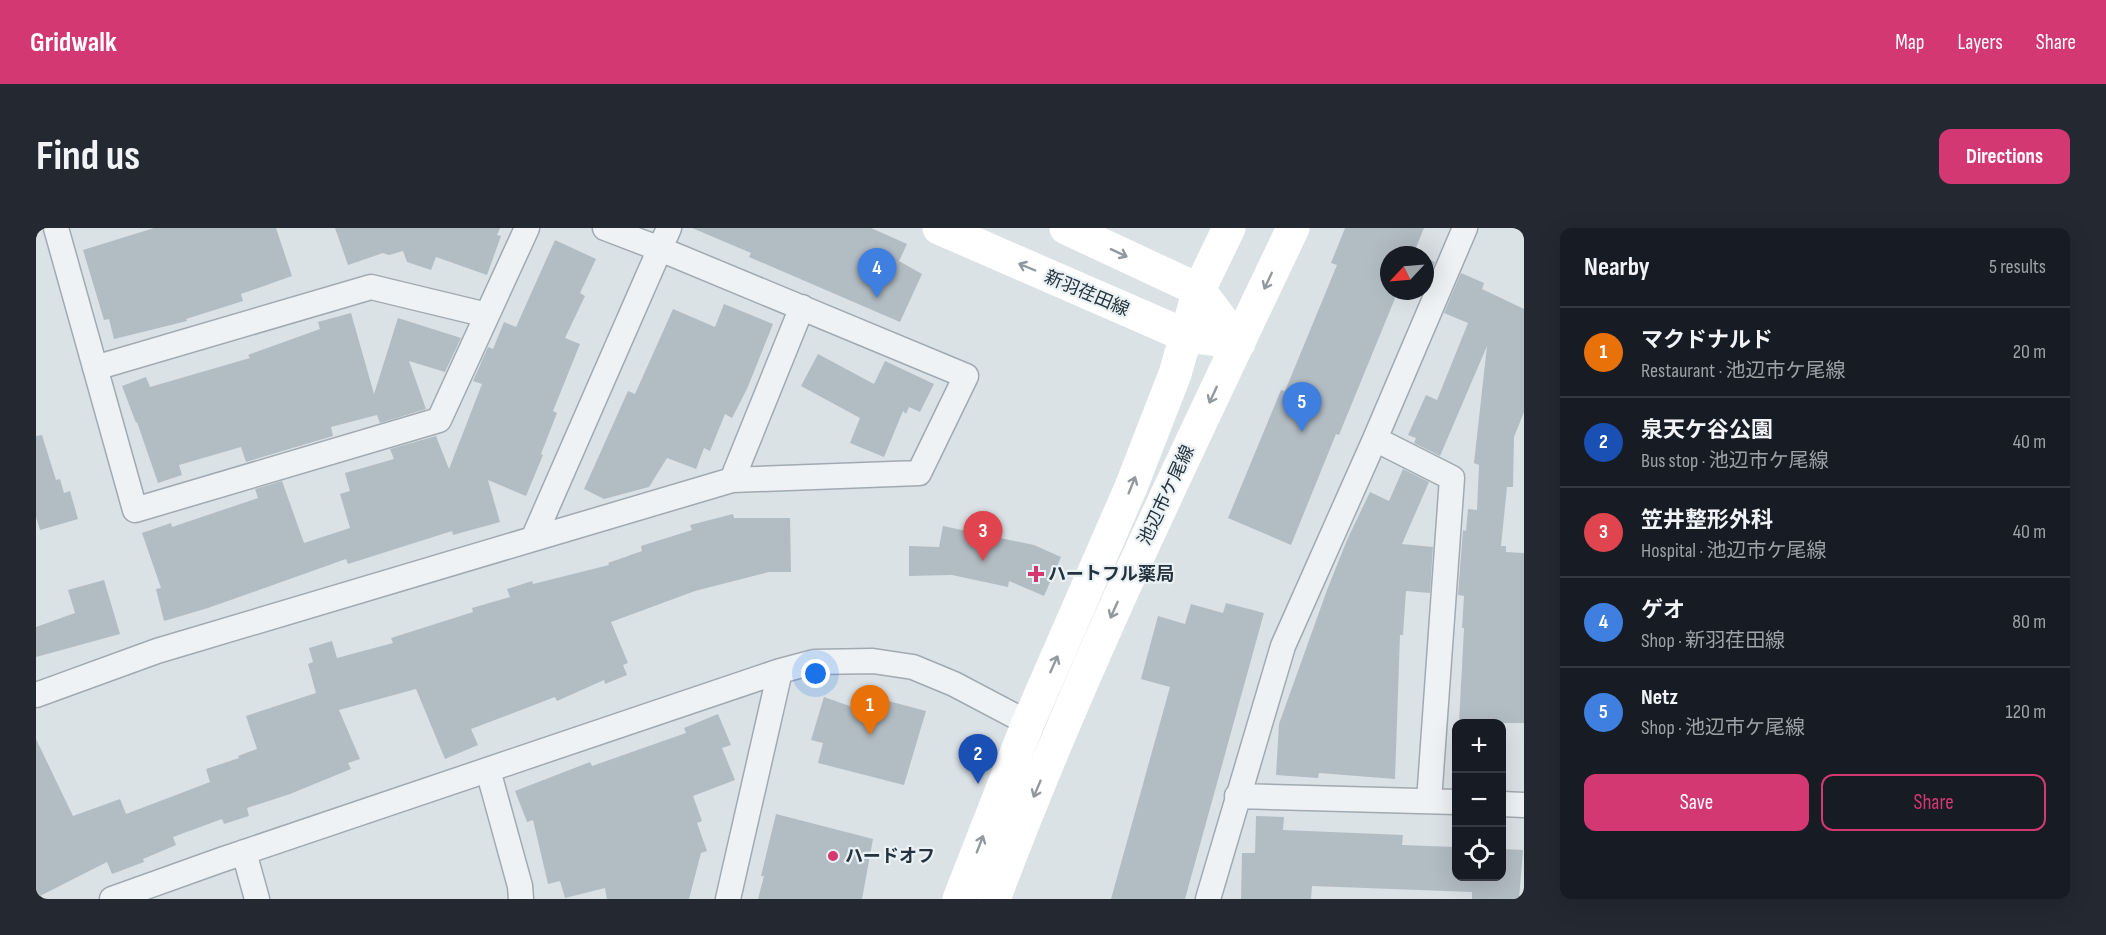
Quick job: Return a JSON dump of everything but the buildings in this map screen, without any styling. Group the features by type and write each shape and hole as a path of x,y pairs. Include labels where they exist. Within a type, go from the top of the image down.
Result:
{"street":[{"path":"56,228 135,510 439,420 527,228"},
{"path":"36,696 157,651 732,480 919,473 966,376 802,308 665,238 605,228"},
{"name":"新羽荏田線","path":"939,228 1187,336 1239,343"},
{"path":"1066,228 1199,290 1239,343"},
{"name":"池辺市ケ尾線","path":"959,899 1028,723 1128,495 1175,374 1199,290 1229,228"},
{"name":"池辺市ケ尾線","path":"994,899 1025,817 1143,543 1293,228"},
{"path":"1208,899 1283,646 1465,228"},
{"path":"533,539 665,238"},
{"path":"95,368 371,287 487,315"},
{"path":"732,480 802,308"},
{"path":"1375,439 1452,478 1429,801"},
{"path":"112,899 244,852 780,671 814,662 873,662 913,668 954,684 1028,723"},
{"path":"728,899 780,671"},
{"path":"488,770 520,886 521,899"},
{"path":"1237,796 1452,802"},
{"path":"1506,804 1524,805"},
{"path":"244,852 257,899"}],"place":[{"name":"ゲオ","path":"877,298"},
{"name":"Netz","path":"1302,432"},
{"name":"笠井整形外科","path":"983,561"},
{"name":"ハートフル薬局","path":"1036,574"},
{"name":"マクドナルド","path":"870,735"},
{"name":"泉天ケ谷公園","path":"978,784"},
{"name":"ハードオフ","path":"833,856"}]}
